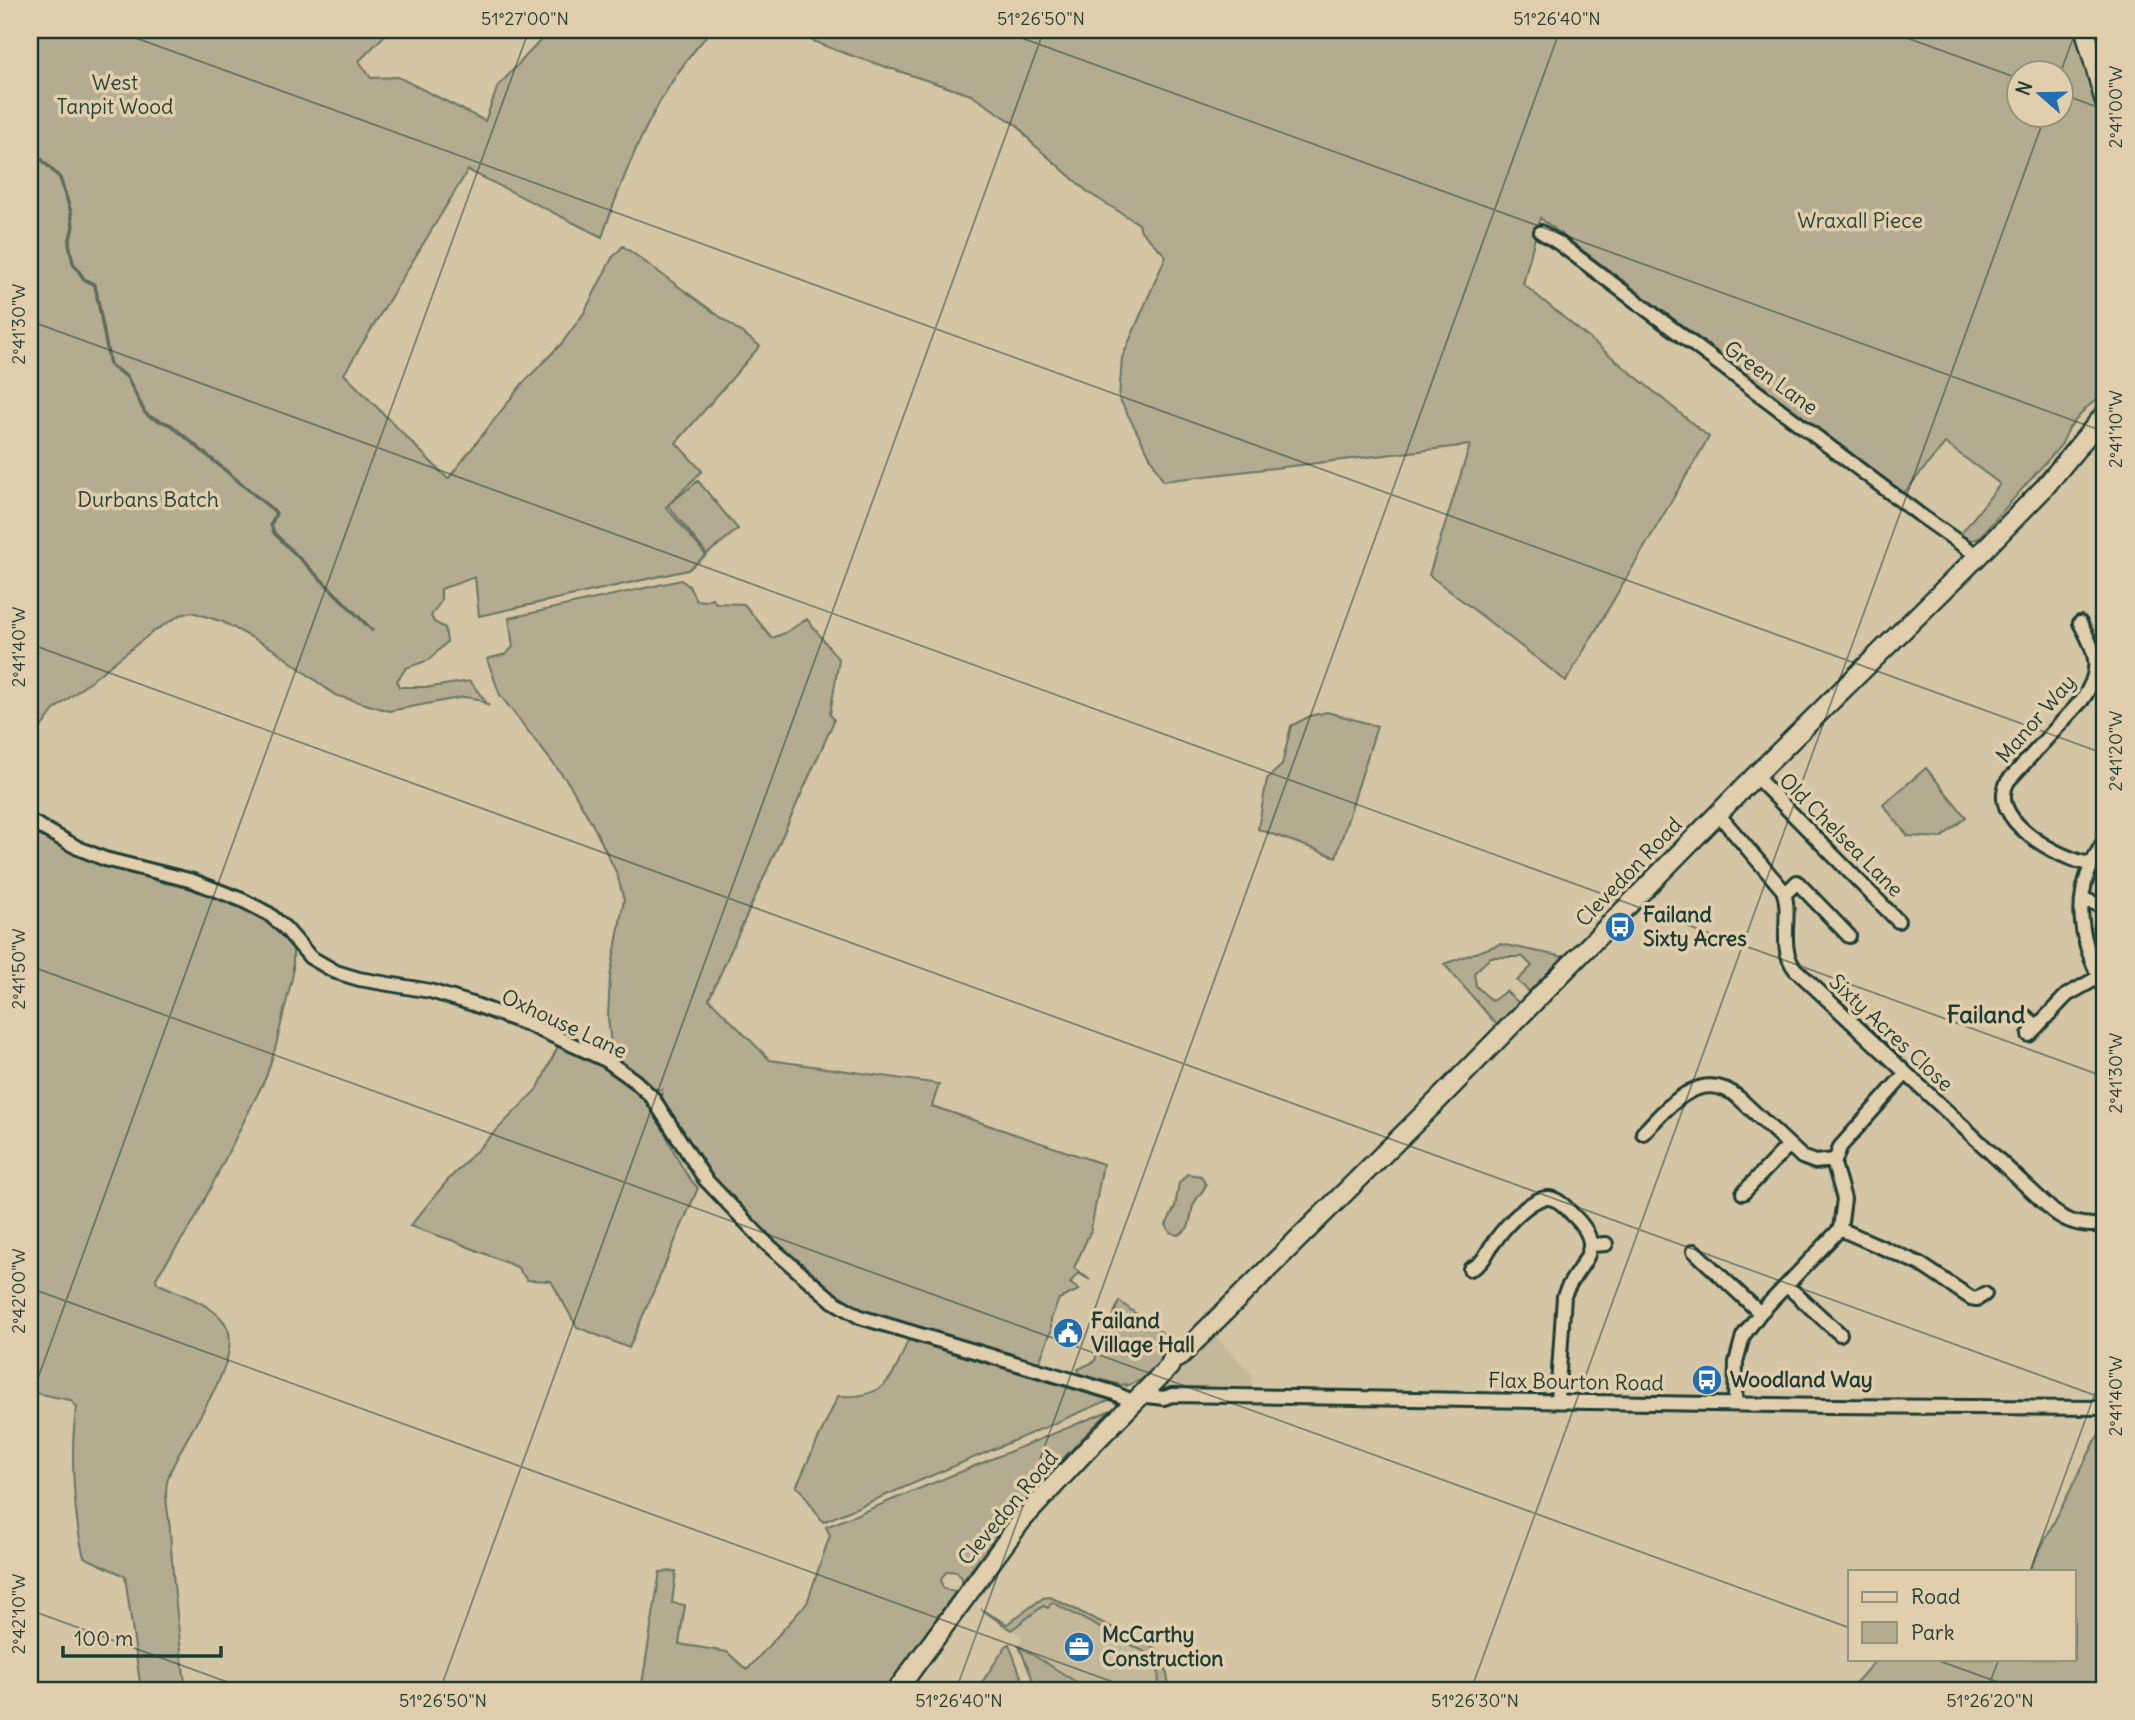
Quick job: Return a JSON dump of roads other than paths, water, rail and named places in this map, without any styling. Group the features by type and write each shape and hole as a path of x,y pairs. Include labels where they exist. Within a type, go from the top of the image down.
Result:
{"main road":[{"path":"2085,30 2105,102"},
{"name":"Clevedon Road","path":"897,1690 1022,1520 1141,1395 1439,1099 1755,776 1978,556 2044,488 2105,414"}],"street":[{"name":"Green Lane","path":"1541,232 1978,556"},
{"name":"Manor Way","path":"2080,622 2091,633 2096,664 2092,685 2082,701 2008,780 2002,797 2008,813 2024,830 2057,853 2075,862 2090,864"},
{"name":"Old Chelsea Lane","path":"1755,776 1898,921"},
{"path":"1718,814 1785,894 1797,882 1849,936"},
{"name":"Oxhouse Lane","path":"30,821 78,848 105,859 193,881 250,904 278,922 310,957 336,972 359,979 430,991 463,1001 531,1026 606,1060 652,1097 705,1179 726,1202 785,1261 844,1309 860,1317 1112,1391 1141,1395"},
{"path":"2025,1016 2033,1030 2067,995 2102,983 2084,937 2081,911 2090,864 2105,840"},
{"name":"Sixty Acres Close","path":"1785,894 1786,949 1792,965 2058,1215 2087,1226 2105,1224"},
{"path":"2083,900 2105,907"},
{"path":"1735,1404 1734,1374 1738,1347 1747,1329 1840,1229 1844,1199 1835,1160 1843,1142 1906,1073"},
{"path":"1645,1126 1683,1095 1698,1088 1717,1086 1739,1098 1788,1146 1809,1161 1835,1160"},
{"path":"1744,1185 1788,1146"},
{"path":"1470,1269 1487,1266 1496,1240 1528,1206 1542,1198 1555,1199 1575,1216 1588,1232 1591,1245 1587,1259 1564,1296 1557,1401"},
{"path":"1840,1229 1927,1268 1971,1298 1977,1299 1985,1294"},
{"path":"1591,1245 1606,1244"},
{"path":"1694,1251 1717,1280 1760,1312"},
{"path":"1787,1286 1834,1319 1840,1334"},
{"name":"Flax Bourton Road","path":"1141,1395 1164,1398 1172,1395 2105,1408"}],"waterway":[{"path":"30,148 60,178 71,212 73,226 69,243 73,263 84,279 95,285 110,365 127,377 145,413 171,425 276,513 271,525 274,533 372,630"}],"place":[{"name":"Failand Sixty Acres","path":"1620,927"},
{"name":"Failand Village Hall","path":"1068,1333"},
{"name":"Woodland Way","path":"1707,1380"},
{"name":"McCarthy Construction","path":"1079,1647"}],"district":[{"name":"Failand","path":"1986,1015"}],"park label":[{"name":"West Tanpit Wood","path":"115,95"},
{"name":"Wraxall Piece","path":"1860,221"},
{"name":"Durbans Batch","path":"148,500"}]}
